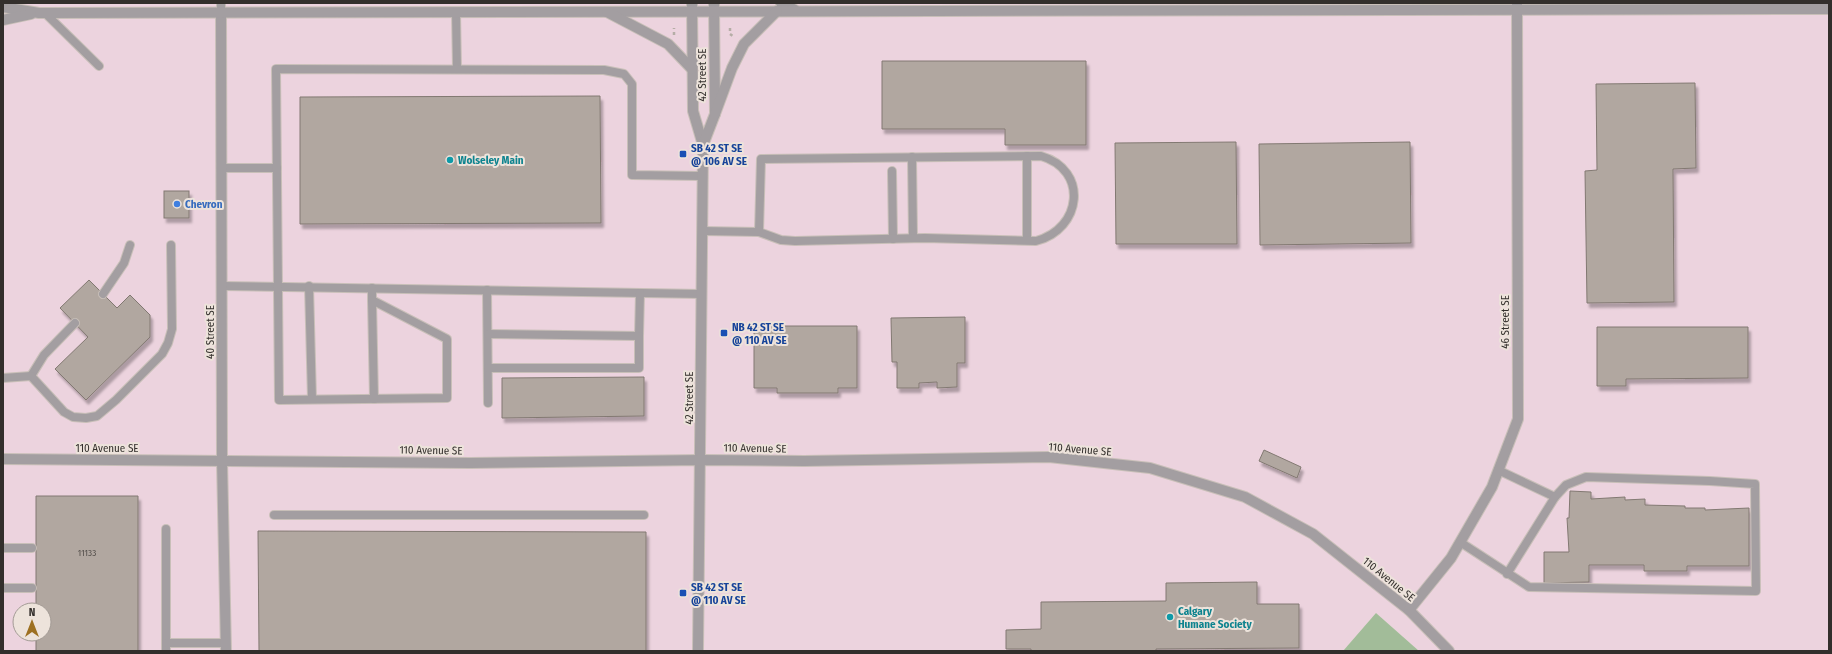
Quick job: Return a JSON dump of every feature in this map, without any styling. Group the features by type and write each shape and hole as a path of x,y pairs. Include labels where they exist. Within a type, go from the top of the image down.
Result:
{"street":[{"name":"46 Street SE","path":"1409,610 1451,558 1492,487 1518,418 1517,6"},
{"path":"3,20 42,13 221,8 456,12 605,11 692,7 779,7 797,11 899,7 1802,6 1829,9"},
{"path":"3,7 42,13"},
{"name":"42 Street SE","path":"692,7 693,111 703,145"},
{"name":"42 Street SE","path":"698,651 701,460 702,176 703,145 714,114 714,7"},
{"path":"714,114 732,68 744,44 779,7"},
{"name":"40 Street SE","path":"221,8 222,460 226,647"},
{"path":"605,11 668,44 692,69"},
{"name":"110 Avenue SE","path":"3,459 470,462 701,460 804,461 1049,457 1150,468 1245,497 1313,534 1409,610 1449,651"}],"lane":[{"path":"456,12 457,69"},
{"path":"42,13 99,66"},
{"path":"372,300 447,339 447,398 279,400 276,69 604,70 624,74 632,84 632,175 702,176"},
{"path":"1026,156 1027,240"},
{"path":"702,231 759,232 781,240 795,241 913,238 1027,240 1048,238 1060,228 1071,213 1074,193 1068,172 1054,160 1041,156 761,159 759,232"},
{"path":"912,157 913,238"},
{"path":"222,168 277,168"},
{"path":"892,171 893,239"},
{"path":"103,294 124,263 130,244"},
{"path":"31,376 64,412 73,417 86,418 97,416 116,400 162,354 168,343 172,329 171,244"},
{"path":"222,286 309,286 702,294"},
{"path":"309,286 312,400"},
{"path":"372,288 374,399"},
{"path":"487,290 488,403"},
{"path":"488,368 639,368 640,293"},
{"path":"31,376 44,355 75,323"},
{"path":"488,334 639,336"},
{"path":"3,378 31,376"},
{"path":"1498,470 1555,497"},
{"path":"1460,542 1507,574 1529,587 1756,591 1755,484 1586,477 1566,484 1555,497 1507,574"},
{"path":"274,515 644,515"},
{"path":"166,529 166,647 226,647"},
{"path":"3,548 32,548"},
{"path":"3,588 32,588"}],"path":[{"path":"730,28 730,34 734,37"}],"shaded area":[{"path":"3,3 1829,3 1829,651 1419,651 1376,613 1343,651 3,651"}],"green space":[{"path":"1376,613 1419,651 1343,651"}],"building":[{"path":"882,61 1086,61 1086,145 1005,145 1005,129 882,129"},
{"path":"1695,83 1696,168 1673,169 1674,302 1587,303 1585,171 1597,170 1596,84"},
{"name":"Wolseley Main","path":"600,96 601,223 300,224 300,97"},
{"path":"1236,142 1237,244 1116,244 1115,143"},
{"path":"1410,142 1411,243 1260,245 1259,144"},
{"name":"Chevron","path":"164,191 189,191 189,218 164,218"},
{"path":"89,280 117,308 130,295 150,315 150,337 86,400 55,369 88,337 60,308"},
{"path":"965,317 965,363 957,363 957,387 937,388 937,382 919,383 919,388 897,388 897,362 892,362 891,318"},
{"path":"754,326 857,326 857,388 838,388 838,393 777,393 777,388 754,388"},
{"path":"1597,327 1748,327 1748,378 1626,379 1626,386 1597,386"},
{"path":"644,377 644,416 502,418 502,378"},
{"path":"1264,450 1301,467 1297,478 1259,461"},
{"path":"1570,491 1591,492 1591,499 1625,497 1625,500 1645,499 1645,505 1685,506 1685,508 1705,508 1705,510 1749,508 1749,566 1687,566 1687,571 1644,571 1644,565 1589,565 1589,582 1544,583 1544,552 1569,552 1567,518 1569,518"},
{"path":"36,496 138,496 138,651 36,651 36,642 52,642 52,602 36,602"},
{"path":"258,531 646,532 646,651 259,651"},
{"name":"Calgary Humane Society","path":"1257,582 1257,604 1299,604 1299,648 1156,649 1156,651 1031,651 1031,649 1006,649 1006,630 1041,629 1041,602 1166,601 1166,583"}],"place":[{"name":"SB 42 ST SE @ 106 AV SE","path":"683,154"},
{"name":"Wolseley Main","path":"450,160"},
{"name":"Chevron","path":"177,204"},
{"name":"NB 42 ST SE @ 110 AV SE","path":"724,333"},
{"name":"SB 42 ST SE @ 110 AV SE","path":"683,593"},
{"name":"Calgary Humane Society","path":"1170,617"}]}
